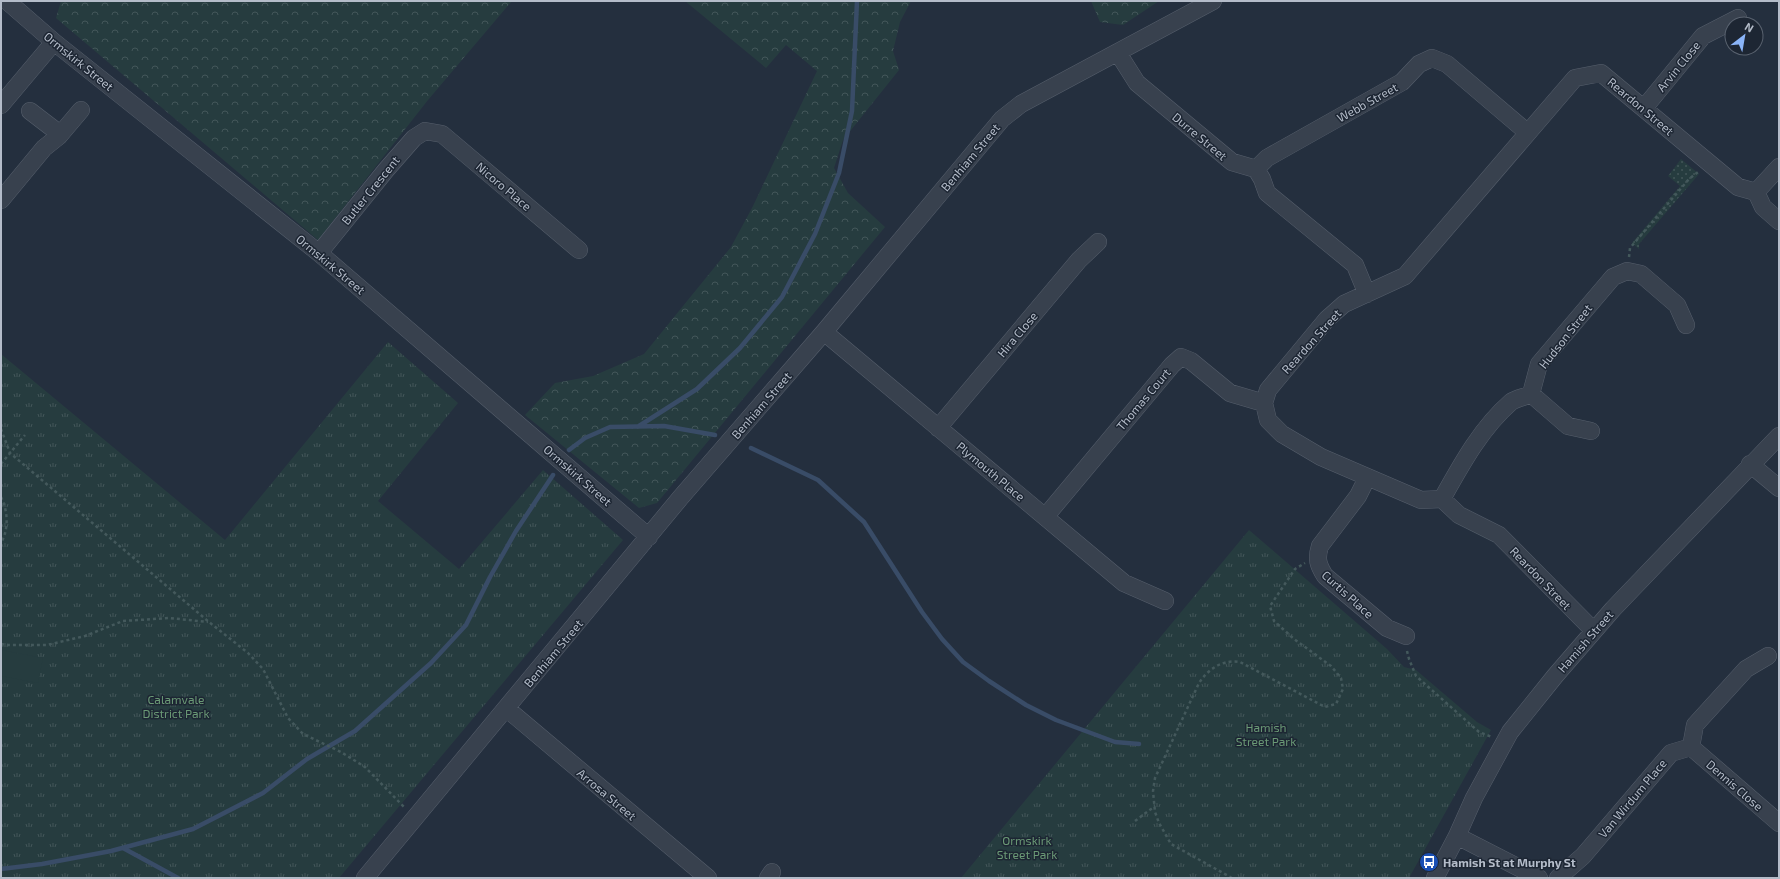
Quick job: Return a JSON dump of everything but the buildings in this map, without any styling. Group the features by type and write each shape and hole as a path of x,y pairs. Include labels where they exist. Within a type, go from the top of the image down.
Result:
{"street":[{"name":"Ormskirk Street","path":"7,1 54,42 320,253 649,537"},
{"name":"Benhiam Street","path":"365,878 649,537 824,332 1002,119 1021,104 1213,1"},
{"name":"Arvin Close","path":"1644,108 1703,36 1724,25"},
{"path":"2,101 54,42"},
{"name":"Durre Street","path":"1118,53 1137,83 1232,162 1256,169"},
{"name":"Webb Street","path":"1256,169 1267,158 1402,82 1419,64 1432,58 1447,64 1528,133"},
{"name":"Reardon Street","path":"1264,404 1268,390 1327,319 1344,304 1405,276 1575,78 1601,73 1738,187 1756,192"},
{"path":"1,200 44,148 60,134 80,110"},
{"path":"30,111 60,134"},
{"name":"Butler Crescent","path":"320,253 386,170 414,138 425,131"},
{"name":"Nicoro Place","path":"425,131 442,134 580,250"},
{"path":"1779,167 1756,192 1763,207 1779,221"},
{"path":"1256,169 1262,179 1267,193 1354,266 1367,294"},
{"name":"Hira Close","path":"938,428 1079,260 1098,242"},
{"path":"1627,271 1641,274 1677,305 1686,325"},
{"name":"Hudson Street","path":"1531,394 1539,364 1613,277 1627,271"},
{"name":"Plymouth Place","path":"824,332 1124,582 1165,600"},
{"name":"Thomas Court","path":"1045,517 1172,365 1181,357 1191,361 1230,393 1264,404"},
{"path":"1264,404 1268,420 1282,434 1321,457 1421,500 1442,499 1469,452 1485,431 1512,401 1531,394 1568,426 1590,431"},
{"name":"Hamish Street","path":"1435,878 1457,836 1474,798 1510,732 1594,631 1750,464 1779,436"},
{"path":"1750,464 1779,488"},
{"name":"Curtis Place","path":"1367,478 1358,496 1320,546 1317,556 1319,566 1325,576 1387,628 1406,636"},
{"name":"Reardon Street","path":"1442,499 1460,515 1499,535 1594,631"},
{"path":"1691,747 1694,725 1746,669 1768,656"},
{"name":"Arrosa Street","path":"507,709 708,878"},
{"name":"Dennis Close","path":"1691,747 1779,822"},
{"name":"Van Wirdum Place","path":"1558,878 1583,856 1671,753 1691,747"},
{"path":"1457,836 1538,878"}],"path":[{"path":"1627,271 1630,248 1689,179 1709,163"},
{"path":"1,429 10,453 209,622 248,653 263,669 288,718 308,737 342,752 365,767 415,818"},
{"path":"1,464 25,435"},
{"path":"1,497 7,514 7,526 1,543"},
{"path":"1232,878 1171,844 1159,823 1154,806 1153,791 1158,770 1199,683 1205,674 1231,660 1240,662 1325,707 1336,704 1343,689 1341,678 1331,666 1294,639 1274,621 1270,606 1295,569 1317,556"},
{"path":"1,644 47,645 85,636 123,621 169,618 209,622"},
{"path":"1406,636 1409,659 1416,676 1479,732 1504,742"},
{"path":"1135,821 1154,806"}],"green space":[{"path":"61,1 512,1 428,100 318,240 56,18"},
{"path":"685,1 911,1 900,22 893,51 899,70 843,140 834,168 848,193 885,227 657,503 639,508 525,415 555,383 593,376 644,354 731,247 753,206 817,71 786,45 766,68"},
{"path":"1091,1 1159,1 1123,25 1100,22"},
{"path":"1681,159 1699,174 1639,244 1639,249 1632,243 1680,186 1668,176"},
{"name":"Calamvale District Park","path":"388,342 458,403 378,501 459,569 543,470 623,540 339,878 1,878 1,354 225,540"},
{"name":"Hamish Street Park","path":"1249,530 1387,649 1404,667 1416,670 1477,722 1491,730 1409,878 961,878"},
{"path":"1,650 43,658 38,683 1,676"}],"waterway":[{"path":"639,426 697,389 740,348 782,297 815,234 839,173 852,111 857,1"},
{"path":"569,450 585,438 610,427 664,426 715,435"},
{"path":"751,448 818,480 864,522 922,612 942,639 963,662 1026,705 1056,720 1115,742 1139,744"},
{"path":"1,869 42,864 111,851 193,829 263,793 307,759 355,731 431,663 466,625 490,577 516,531 553,475"},
{"path":"123,848 178,878"}],"place":[{"name":"Hamish St at Murphy St","path":"1429,862"}],"park label":[{"name":"Ormskirk Street Park","path":"1027,847"}]}
